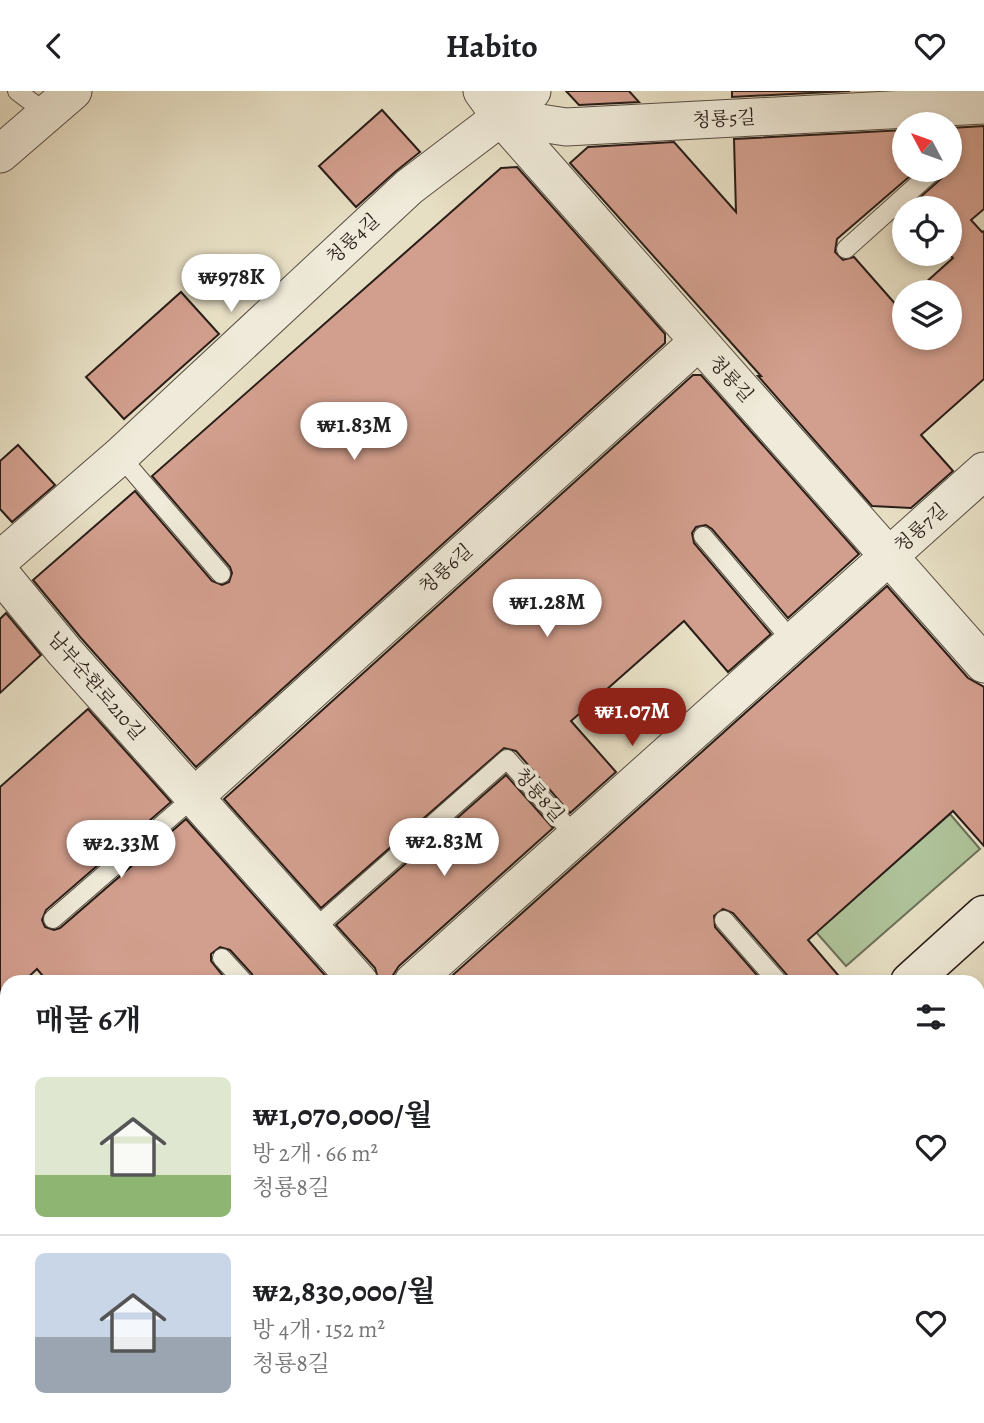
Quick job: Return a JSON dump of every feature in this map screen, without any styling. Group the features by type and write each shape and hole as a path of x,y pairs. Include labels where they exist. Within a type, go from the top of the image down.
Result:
{"main road":[{"path":"918,975 981,923"}],"street":[{"name":"청룡4길","path":"0,560 120,456 409,187 492,104 532,91"},
{"path":"0,154 59,102"},
{"name":"청룡5길","path":"492,104 566,127 984,105"},
{"name":"청룡길","path":"492,104 698,342 984,664"},
{"name":"청룡6길","path":"194,797 698,342"},
{"name":"청룡7길","path":"889,557 984,471"},
{"name":"청룡8길","path":"421,975 889,557"},
{"name":"남부순환로210길","path":"0,573 65,652 353,975"}],"lane":[{"path":"18,91 59,102"},
{"path":"846,249 921,182"},
{"path":"120,456 221,574"},
{"path":"703,536 793,642"},
{"name":"청룡8길","path":"313,930 507,759 576,837"},
{"path":"53,919 194,797"},
{"path":"724,920 772,975"},
{"path":"222,958 238,975"}],"green space":[{"path":"950,814 980,849 846,966 816,932"}],"building":[{"path":"566,91 629,91 639,102 579,105"},
{"path":"732,91 850,91 732,97"},
{"path":"382,110 420,152 356,207 319,166"},
{"path":"984,126 984,209 971,220 984,231 984,379 921,435 953,471 911,508 872,506 758,376 761,376 570,163 588,147 674,142 736,212 734,139 892,131 892,182 903,182 837,239 835,252 843,260 854,257 892,300 892,350 962,350 962,280 928,280 944,266 962,266 962,196 922,196 937,182 962,182 962,127"},
{"path":"517,167 665,334 665,343 196,767 33,580 135,491 212,581 222,585 229,582 232,573 230,567 152,476 501,168"},
{"path":"181,292 219,334 124,419 86,377"},
{"path":"693,375 701,375 859,554 788,618 712,529 706,525 696,527 692,533 694,543 771,634 728,672 684,621 571,721 616,772 570,813 516,751 504,748 321,908 224,799"},
{"path":"18,445 55,485 12,522 0,509 0,461"},
{"path":"887,586 968,678 984,687 984,846 953,811 808,940 838,975 787,975 733,913 723,909 714,916 715,927 757,975 453,975"},
{"path":"6,613 41,655 0,693 0,619"},
{"path":"88,709 171,802 46,910 42,920 45,927 54,930 60,928 186,819 325,975 252,975 230,950 220,947 211,954 211,961 222,975 42,975 37,969 31,975 0,975 0,787"},
{"path":"506,775 553,828 399,966 393,975 377,975 375,968 336,925"}]}
